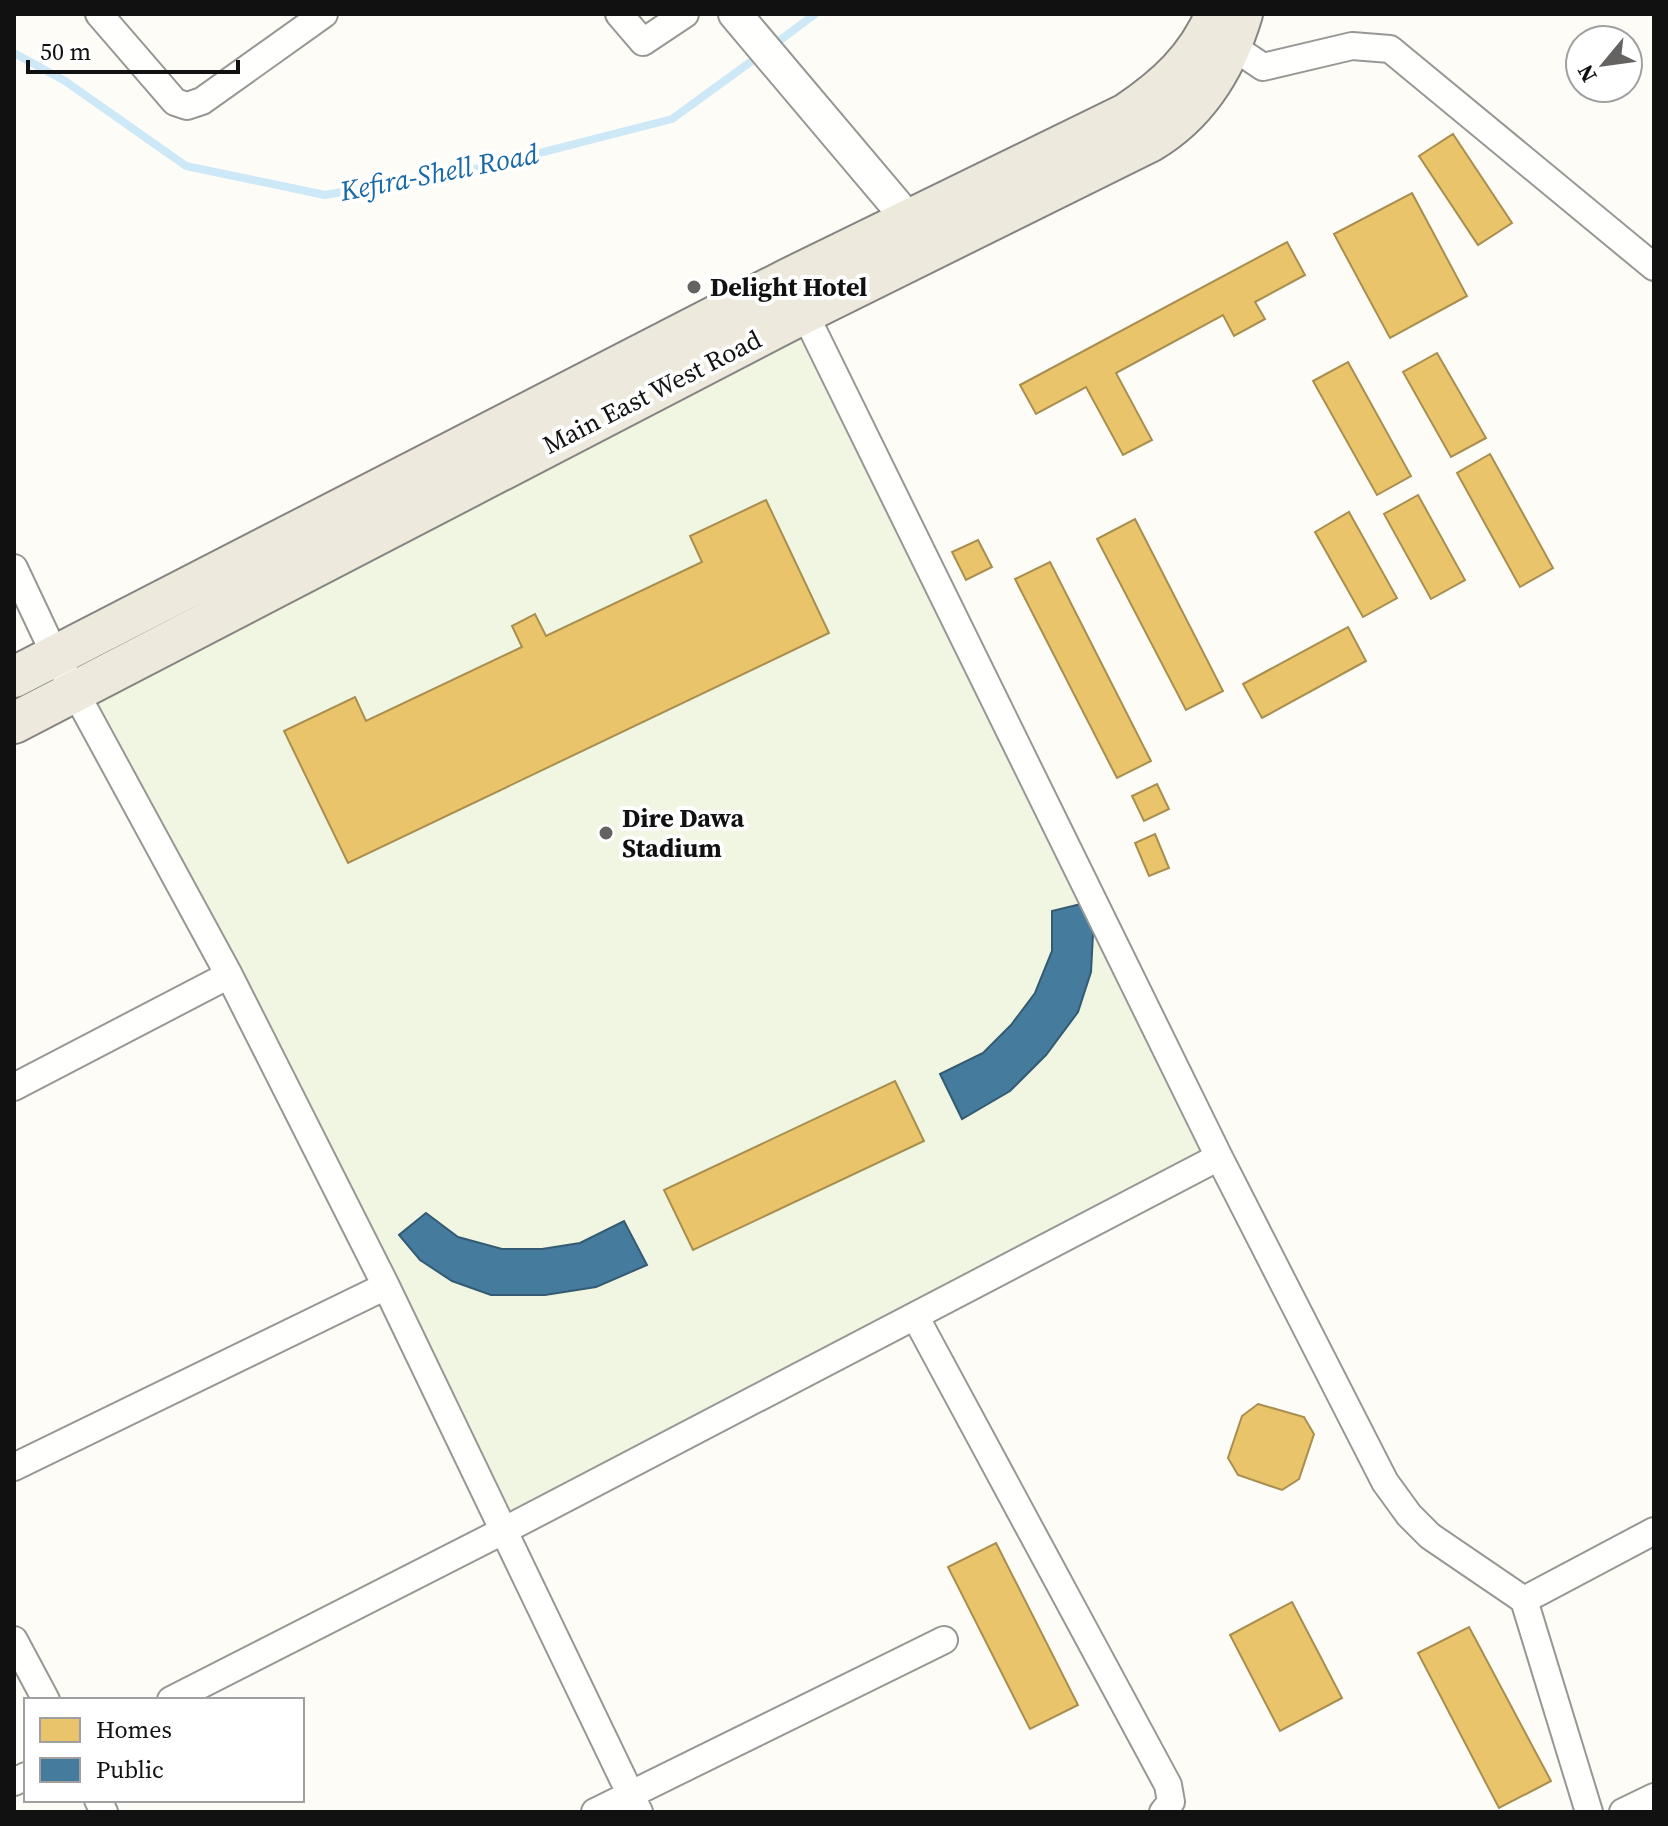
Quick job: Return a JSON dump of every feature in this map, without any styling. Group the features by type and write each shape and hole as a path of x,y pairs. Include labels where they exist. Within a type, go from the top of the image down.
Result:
{"main road":[{"name":"Main East West Road","path":"14,677 323,518 917,237 1173,128 1211,84 1224,26"},
{"name":"Main East West Road","path":"14,723 340,554 796,296"},
{"path":"323,518 340,554"}],"street":[{"path":"99,14 175,102 187,106 202,101 324,14"},
{"path":"619,14 643,42 685,14"},
{"path":"735,14 917,237"},
{"path":"1224,26 1263,67 1352,46 1390,49 1654,267"},
{"path":"796,296 1219,1157 1385,1482 1409,1515 1430,1536 1524,1600 1589,1812"},
{"path":"14,568 55,655 229,975 386,1286 634,1803"},
{"path":"14,1087 229,975"},
{"path":"175,1698 503,1531 1219,1157"},
{"path":"14,1467 386,1286"},
{"path":"915,1316 1168,1785 1171,1802 1163,1812"},
{"path":"1524,1600 1654,1531"},
{"path":"14,1640 45,1698"},
{"path":"595,1812 634,1803 944,1640"},
{"path":"1623,1812 1654,1797"}],"green space":[{"name":"Dire Dawa Stadium","path":"804,313 1219,1157 503,1531 75,691"}],"building: Homes":[{"path":"1453,134 1512,223 1478,245 1419,156"},
{"path":"1412,193 1467,296 1390,338 1334,234"},
{"path":"1287,242 1305,275 1255,302 1265,319 1234,336 1223,315 1116,373 1152,440 1123,455 1086,387 1036,414 1020,385"},
{"path":"1437,353 1486,438 1451,457 1403,372"},
{"path":"1348,362 1411,476 1377,495 1313,381"},
{"path":"1490,454 1553,568 1520,587 1457,473"},
{"path":"1418,495 1465,580 1431,599 1384,514"},
{"path":"766,500 829,633 348,863 284,731 355,697 366,721 522,647 512,626 535,614 546,636 702,562 690,536"},
{"path":"1349,512 1397,598 1363,617 1315,532"},
{"path":"1135,519 1223,691 1186,710 1097,539"},
{"path":"978,540 992,567 966,580 952,552"},
{"path":"1050,562 1151,761 1117,778 1015,579"},
{"path":"1348,627 1366,661 1262,718 1243,684"},
{"path":"1157,784 1169,809 1144,821 1132,796"},
{"path":"1155,834 1169,868 1149,876 1135,843"},
{"path":"895,1081 924,1141 693,1250 664,1190"},
{"path":"1258,1404 1304,1417 1314,1434 1299,1479 1282,1490 1238,1475 1228,1458 1242,1416"},
{"path":"996,1543 1078,1705 1030,1729 948,1567"},
{"path":"1292,1602 1342,1698 1280,1731 1230,1635"},
{"path":"1469,1627 1551,1781 1499,1808 1418,1653"}],"building: Public":[{"path":"1085,903 1093,934 1091,972 1078,1012 1046,1055 1010,1091 962,1119 940,1074 983,1053 1011,1025 1035,993 1052,951 1052,911"},
{"path":"426,1213 458,1237 502,1249 542,1249 580,1243 624,1221 647,1265 596,1287 545,1295 491,1295 452,1281 420,1260 399,1235"}],"waterway":[{"name":"Kefira-Shell Road","path":"771,47 815,14"},
{"name":"Kefira-Shell Road","path":"14,53 65,81 186,166 325,195 481,168 672,119 760,55"}],"place":[{"name":"Delight Hotel","path":"694,287"},
{"name":"Dire Dawa Stadium","path":"606,833"}]}
